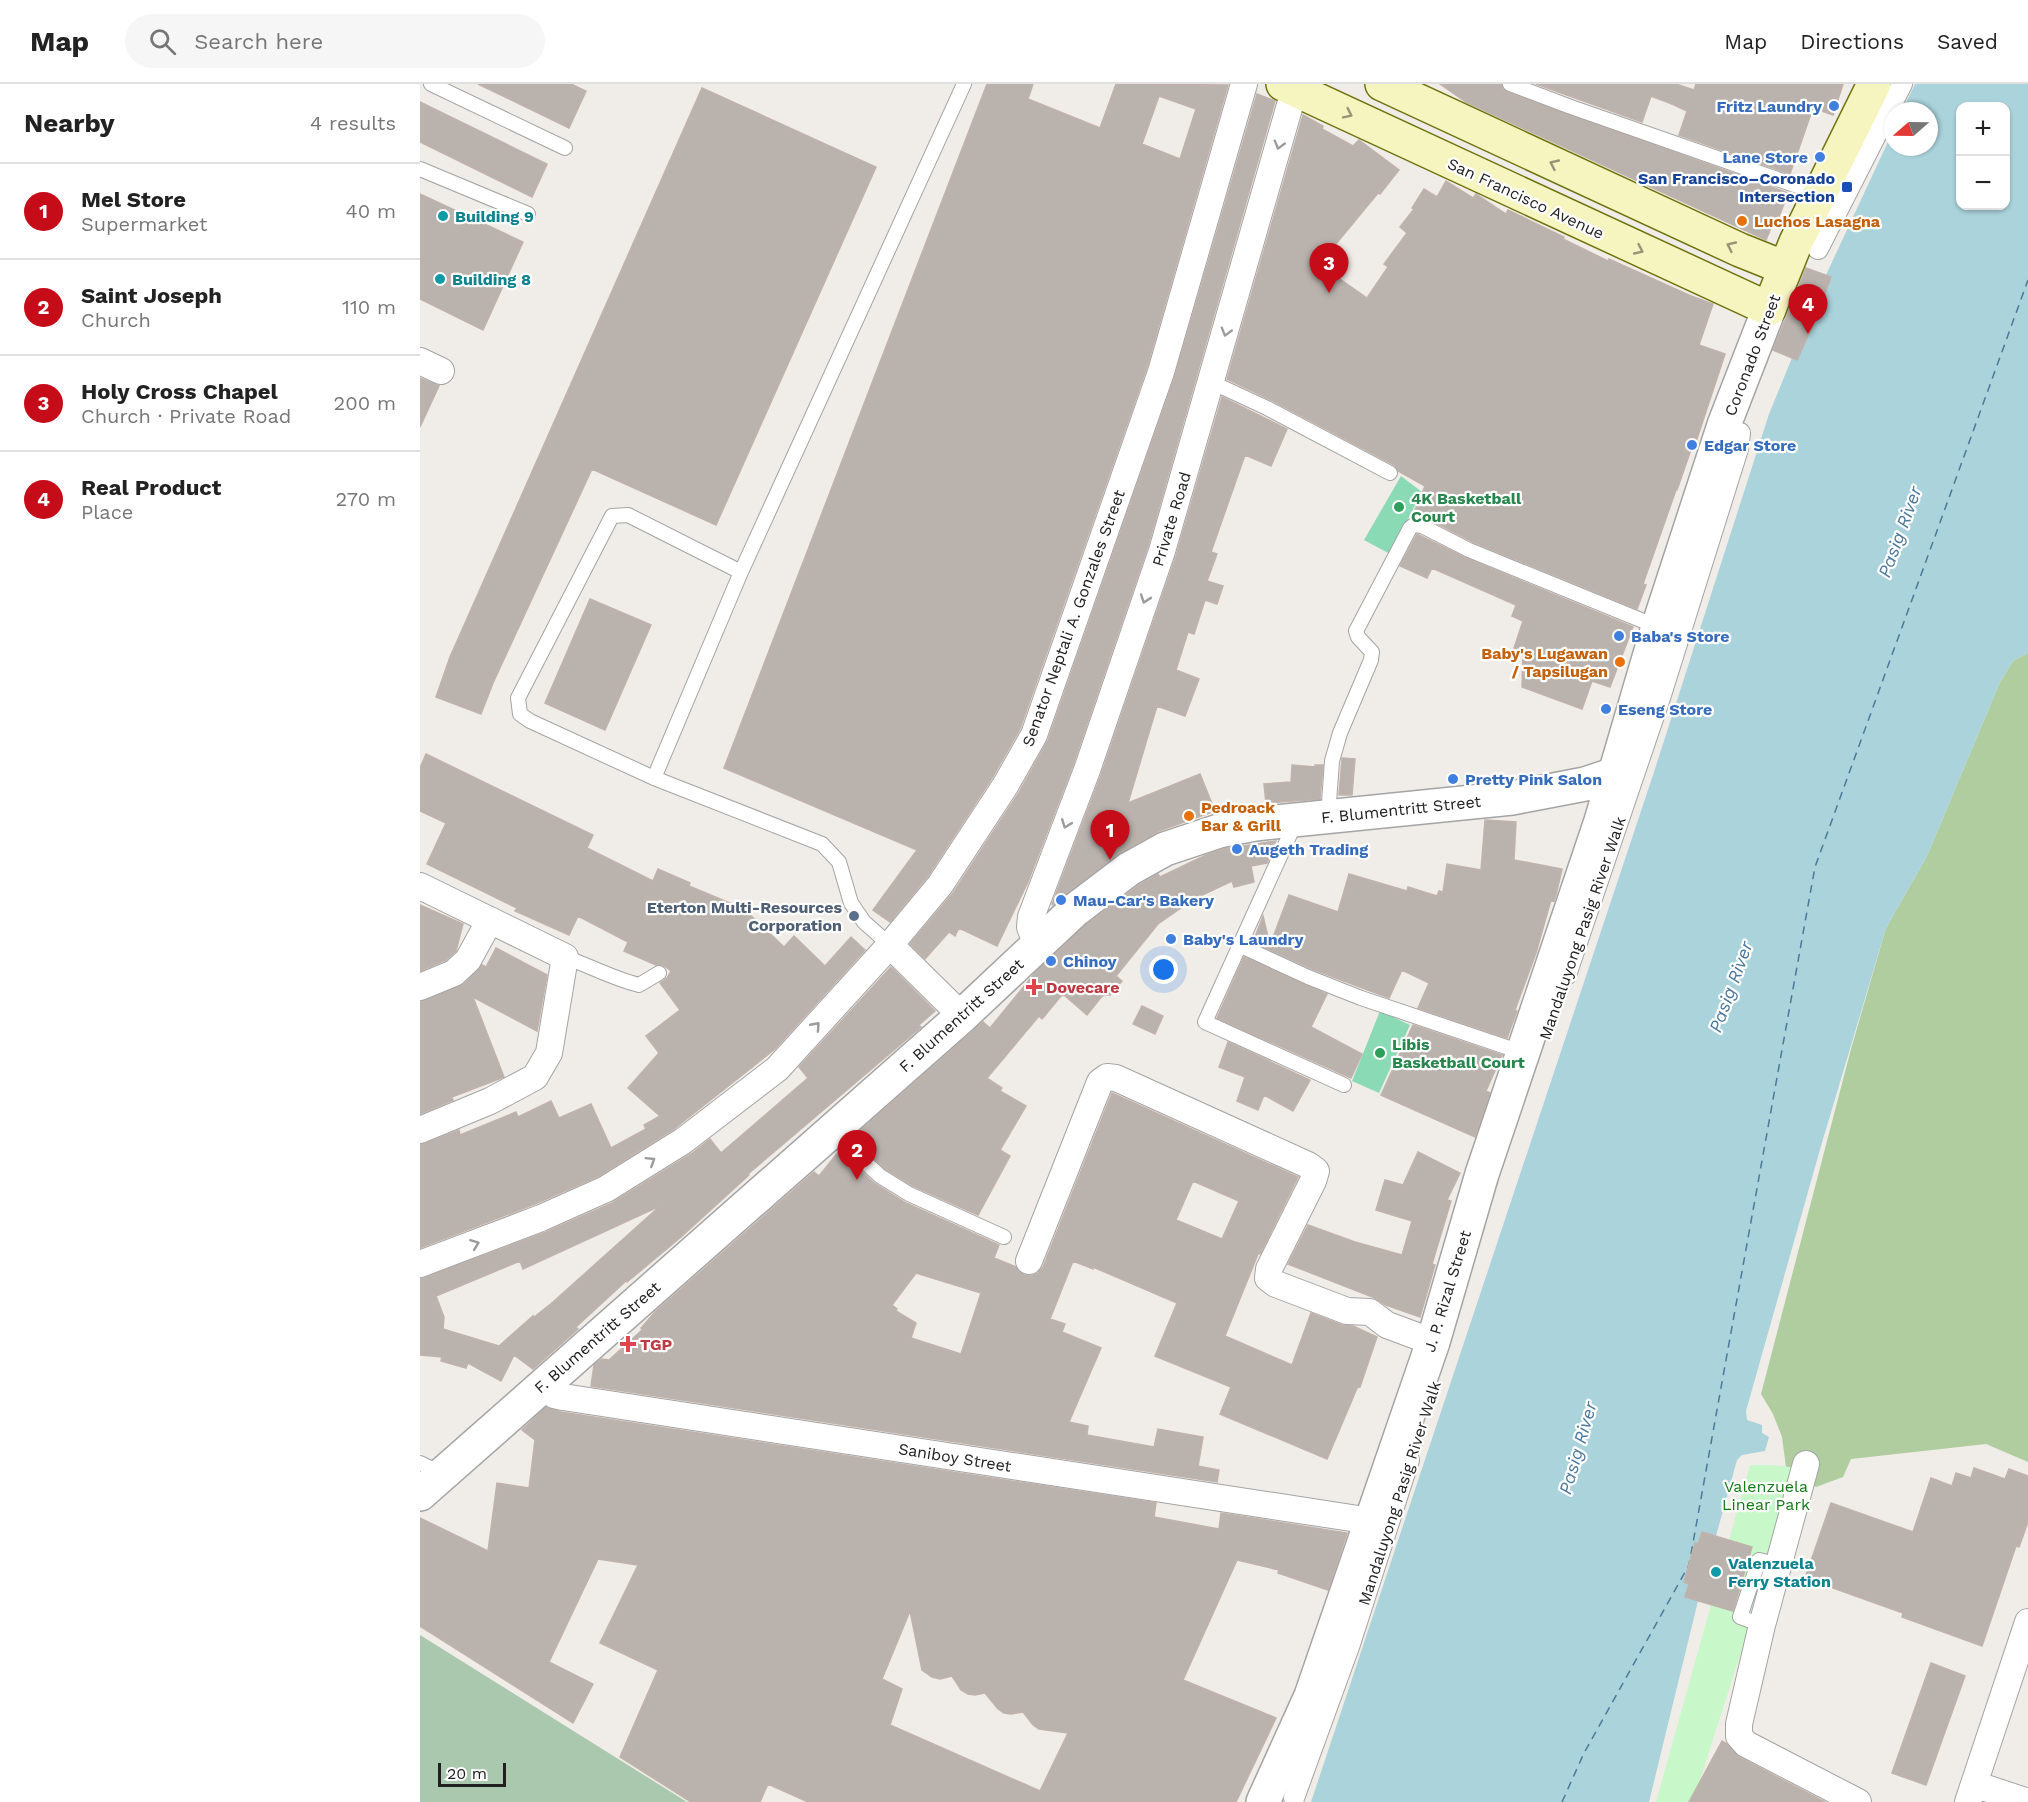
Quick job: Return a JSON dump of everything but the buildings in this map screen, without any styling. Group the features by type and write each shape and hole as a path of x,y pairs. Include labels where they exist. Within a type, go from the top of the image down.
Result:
{"main road":[{"path":"1382,84 1730,245 1785,268"},
{"name":"Coronado Street","path":"1769,309 1785,268 1874,84"},
{"name":"San Francisco Avenue","path":"1292,86 1444,160 1769,309"}],"street":[{"name":"Senator Neptali A. Gonzales Street","path":"420,1264 541,1218 606,1189 683,1141 777,1069 890,945 940,885 1005,786 1034,735 1161,372 1244,84"},
{"path":"1818,249 1902,84"},
{"name":"Private Road","path":"1037,946 1030,927 1031,917 1087,770 1162,551 1292,86"},
{"name":"Coronado Street","path":"1615,774 1658,627 1724,425 1769,309"},
{"name":"Mandaluyong Pasig River Walk","path":"1278,1800 1358,1621 1441,1362 1476,1234 1660,698 1738,449 1740,433"},
{"name":"F. Blumentritt Street","path":"428,1477 543,1385 962,1016 1074,910 1129,869 1181,843 1219,831 1296,819 1512,798 1585,784 1615,774"},
{"name":"J. P. Rizal Street","path":"1278,1800 1311,1696 1433,1342 1482,1174 1615,774"},
{"path":"420,886 565,957 549,1053 535,1077 490,1101 420,1130"},
{"path":"420,987 454,973 468,960 490,920"},
{"path":"890,945 962,1016"},
{"path":"1029,1261 1100,1082 1107,1077 1116,1078 1308,1165 1316,1171 1269,1269 1268,1278 1276,1284 1347,1311 1370,1312 1387,1325 1433,1342"},
{"name":"Saniboy Street","path":"543,1385 554,1395 563,1397 1371,1521"},
{"path":"1806,1464 1762,1625 1739,1724 1739,1736 1746,1744 1858,1802"},
{"path":"2028,1622 1971,1793 2028,1802"}],"lane":[{"path":"431,84 565,148"},
{"path":"654,778 741,572 964,84"},
{"path":"1510,84 1820,194"},
{"path":"420,169 528,214"},
{"path":"1211,382 1267,408 1390,472"},
{"path":"741,572 628,515 612,516 518,698 520,714 530,721 654,778 822,844 839,862 851,903 864,922 890,945"},
{"path":"1329,816 1332,760 1340,733 1371,660 1372,652 1358,638 1356,632 1410,528 1414,525 1422,526 1469,550 1658,627"},
{"path":"1296,819 1205,1022 1344,1085"},
{"path":"1241,946 1308,977 1361,998 1524,1053"},
{"path":"565,957 639,985 659,973"},
{"path":"830,1131 880,1176 909,1194 1004,1237"}],"green space":[{"name":"4K Basketball Court","path":"1401,476 1422,492 1390,554 1364,540"},
{"path":"2028,653 2028,1462 1986,1444 1851,1459 1843,1477 1816,1487 1787,1475 1782,1437 1773,1414 1761,1394 1851,1049 1886,928 1927,856 2000,682 2013,661"},
{"name":"Libis Basketball Court","path":"1380,1011 1410,1025 1379,1093 1352,1081"},
{"name":"Valenzuela Linear Park","path":"1750,1465 1800,1468 1693,1802 1656,1802"},
{"path":"420,1635 687,1802 420,1802"}],"water":[{"name":"Pasig River","path":"1915,84 2028,84 2028,653 2013,661 2000,682 1927,856 1886,928 1746,1411 1747,1420 1762,1425 1762,1433 1769,1437 1765,1451 1742,1455 1737,1460 1716,1536 1698,1544 1684,1582 1689,1584 1685,1597 1698,1601 1649,1802 1311,1802 1654,772 1769,414 1826,275 1884,150 1884,156 1938,156 1938,102 1906,102"}],"ferry route":[{"path":"1562,1802 1584,1753 1689,1565 1815,867 2028,280"}],"place":[{"name":"Fritz Laundry","path":"1834,106"},
{"name":"Lane Store","path":"1820,157"},
{"name":"San Francisco–Coronado Intersection","path":"1847,187"},
{"name":"Building 9","path":"443,216"},
{"name":"Luchos Lasagna","path":"1742,221"},
{"name":"Building 8","path":"440,279"},
{"name":"Holy Cross Chapel","path":"1329,293"},
{"name":"Real Product","path":"1808,334"},
{"name":"Edgar Store","path":"1692,445"},
{"name":"4K Basketball Court","path":"1399,507"},
{"name":"Baba's Store","path":"1619,636"},
{"name":"Baby's Lugawan / Tapsilugan","path":"1620,662"},
{"name":"Eseng Store","path":"1606,709"},
{"name":"Pretty Pink Salon","path":"1453,779"},
{"name":"Pedroack Bar & Grill","path":"1189,816"},
{"name":"Augeth Trading","path":"1237,849"},
{"name":"Mel Store","path":"1110,860"},
{"name":"Mau-Car's Bakery","path":"1061,900"},
{"name":"Eterton Multi-Resources Corporation","path":"854,916"},
{"name":"Baby's Laundry","path":"1171,939"},
{"name":"Chinoy","path":"1051,961"},
{"name":"Dovecare","path":"1034,987"},
{"name":"Libis Basketball Court","path":"1380,1053"},
{"name":"Saint Joseph","path":"857,1180"},
{"name":"TGP","path":"628,1344"},
{"name":"Valenzuela Ferry Station","path":"1716,1572"}]}
